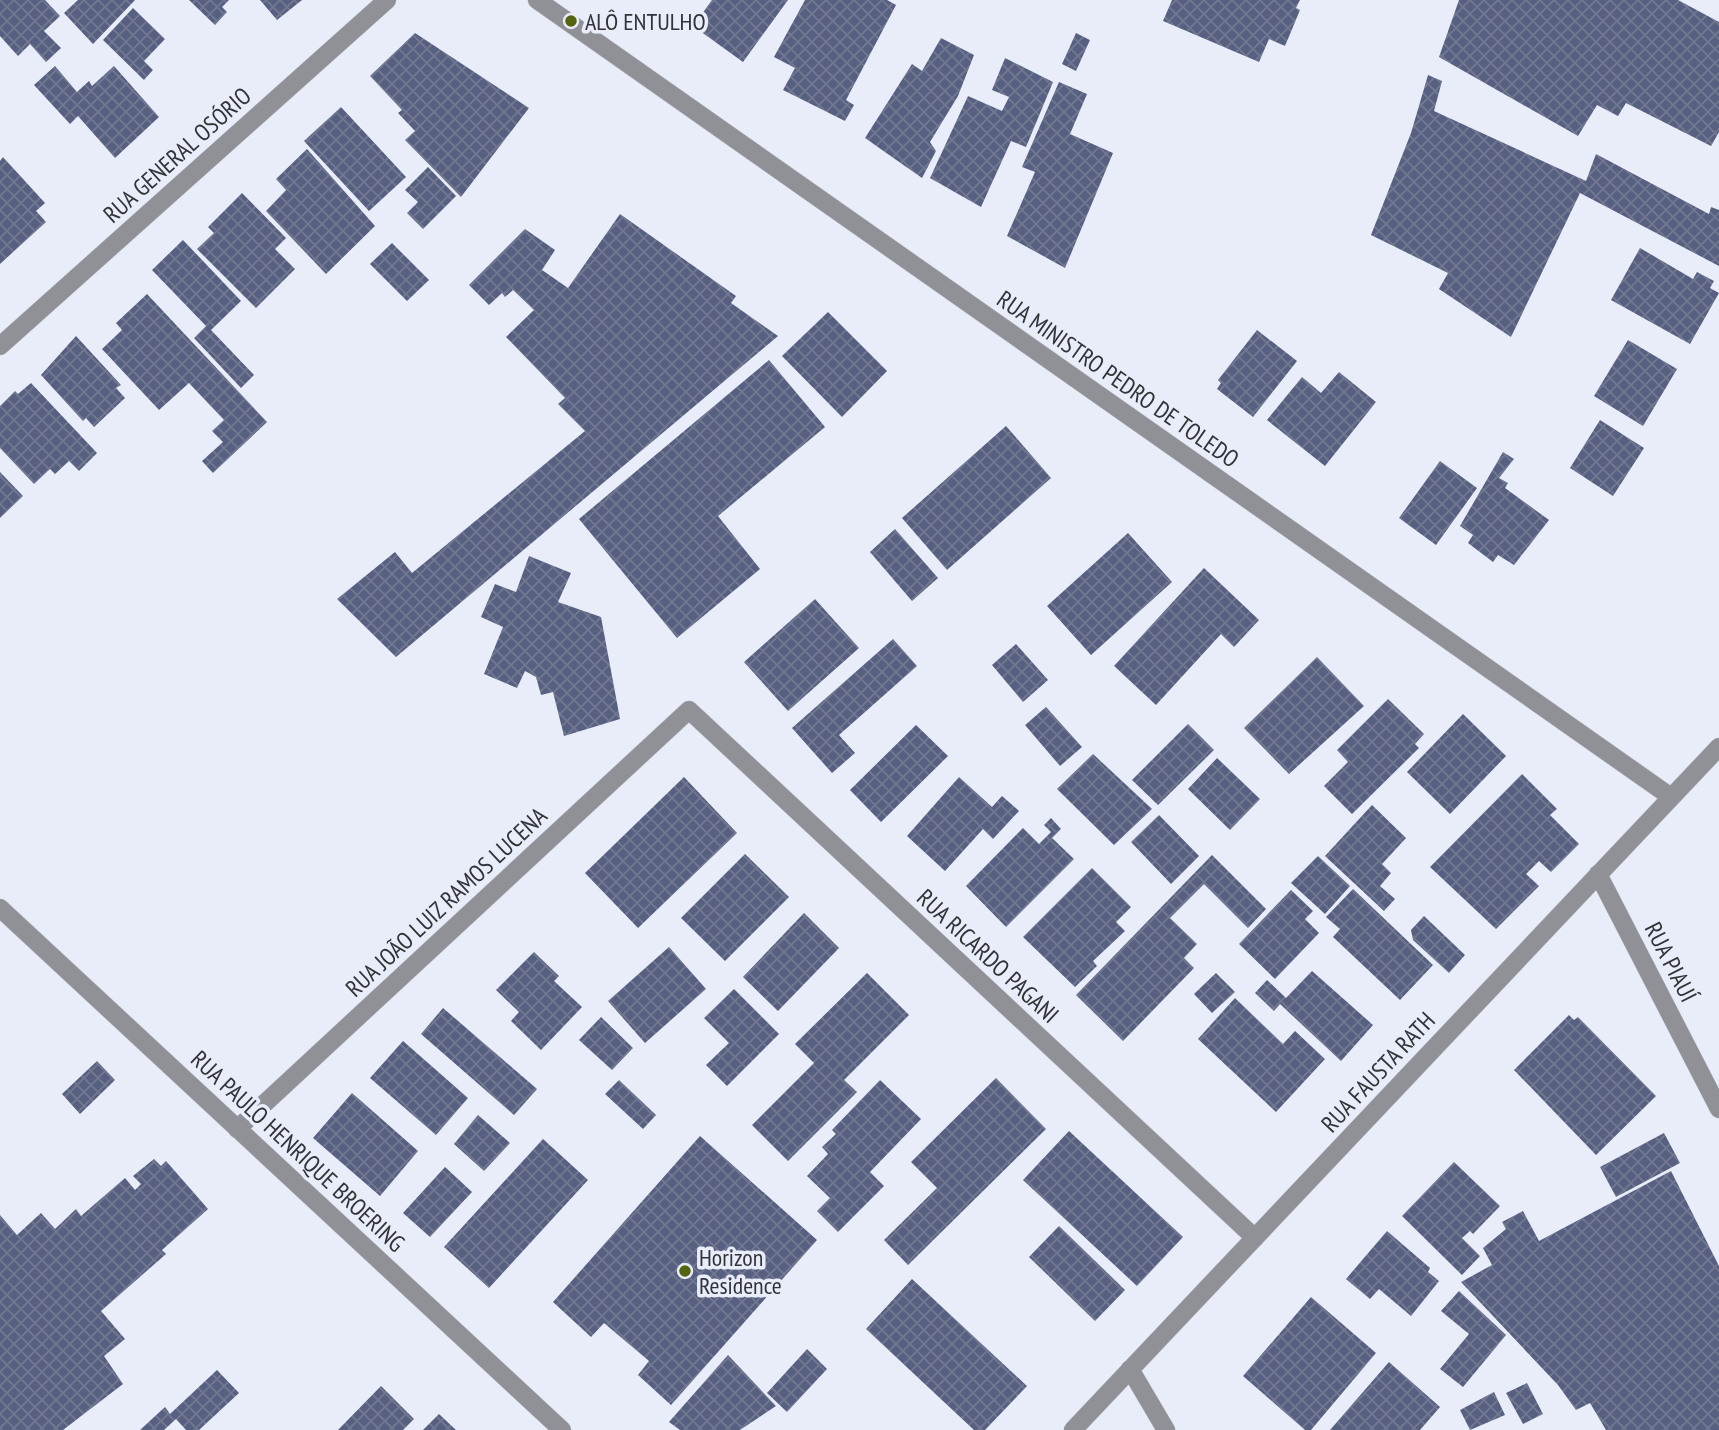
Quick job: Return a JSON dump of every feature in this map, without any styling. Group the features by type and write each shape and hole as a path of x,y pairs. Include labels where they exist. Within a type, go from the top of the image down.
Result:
{"street":[{"name":"RUA GENERAL OSÓRIO","path":"0,346 387,0"},
{"name":"RUA MINISTRO PEDRO DE TOLEDO","path":"537,0 1671,797"},
{"name":"RUA JOÃO LUIZ RAMOS LUCENA","path":"237,1129 689,710"},
{"name":"RUA RICARDO PAGANI","path":"689,710 1255,1238"},
{"name":"RUA FAUSTA RATH","path":"1073,1430 1719,747"},
{"name":"RUA PIAUÍ","path":"1598,874 1719,1109"},
{"name":"RUA PAULO HENRIQUE BROERING","path":"0,908 562,1430"},
{"path":"1130,1369 1166,1430"}],"building":[{"path":"0,0 45,0 60,16 44,31 61,48 46,62 30,44 18,56 0,36"},
{"path":"78,0 135,0 93,44 64,13"},
{"path":"189,0 229,0 222,7 227,12 215,25"},
{"path":"260,0 302,0 277,20"},
{"path":"712,0 788,0 743,62 693,26"},
{"path":"805,0 887,0 896,5 846,100 854,105 845,121 783,90 795,68 774,57"},
{"path":"1172,0 1300,0 1296,8 1300,10 1285,46 1269,39 1259,62 1163,21"},
{"path":"1459,0 1678,0 1719,22 1719,132 1711,146 1626,103 1618,116 1597,105 1578,136 1439,57"},
{"path":"133,8 165,39 144,61 153,70 144,80 103,40"},
{"path":"415,33 529,108 461,197 405,140 415,131 398,113 402,110 370,76"},
{"path":"1076,33 1090,40 1076,71 1062,64"},
{"path":"941,38 974,55 958,96 930,142 936,151 922,178 865,138 912,64 922,71"},
{"path":"1005,58 1053,82 1026,147 1011,141 981,207 930,178 968,96 1002,111 1009,97 992,90"},
{"path":"55,66 77,92 89,81 92,86 114,66 159,117 115,158 78,116 70,124 34,85"},
{"path":"1428,75 1442,81 1434,111 1586,181 1596,154 1709,214 1711,207 1719,210 1719,266 1580,193 1511,337 1439,289 1448,273 1371,235 1411,133"},
{"path":"1059,82 1087,94 1070,134 1113,153 1065,268 1007,236 1035,172 1022,167"},
{"path":"341,107 406,177 369,211 304,141"},
{"path":"307,149 375,226 326,274 266,211 286,190 276,179"},
{"path":"3,157 45,203 36,211 46,222 0,264 0,161"},
{"path":"428,167 456,196 423,229 407,213 418,202 405,190"},
{"path":"242,193 286,238 275,249 295,269 256,308 197,249 214,233 208,227"},
{"path":"620,214 736,296 731,303 778,336 396,657 337,599 395,552 412,573 585,431 558,404 565,398 506,337 534,310 513,290 505,297 502,293 489,305 469,285 525,229 555,250 542,270 568,288"},
{"path":"183,240 241,301 211,330 254,375 241,388 194,338 206,326 152,270"},
{"path":"392,243 429,280 407,301 370,264"},
{"path":"1640,248 1693,279 1697,272 1714,281 1710,288 1719,293 1690,344 1611,300"},
{"path":"147,294 267,422 213,473 202,461 223,442 212,431 224,420 189,383 159,410 102,349 122,330 116,323"},
{"path":"828,312 887,371 842,417 782,356"},
{"path":"1257,330 1297,361 1253,417 1217,389 1221,383 1218,380"},
{"path":"76,336 121,385 116,388 125,398 94,427 86,418 83,421 41,375"},
{"path":"1628,340 1677,369 1643,426 1594,396"},
{"path":"769,360 825,427 718,516 760,569 677,638 579,519"},
{"path":"1339,372 1376,402 1325,466 1267,420 1302,377 1321,393"},
{"path":"31,383 97,453 79,471 69,461 55,474 50,469 34,484 0,448 0,406 15,391 18,394"},
{"path":"1600,420 1644,448 1613,496 1570,468"},
{"path":"1006,426 1051,478 947,570 902,518"},
{"path":"1503,452 1514,459 1499,478 1508,483 1505,488 1549,520 1514,565 1498,555 1493,562 1468,543 1473,535 1460,526"},
{"path":"1440,461 1477,488 1436,545 1399,518"},
{"path":"0,472 23,496 0,518"},
{"path":"895,529 938,578 912,601 870,552"},
{"path":"1128,533 1172,582 1091,655 1047,606"},
{"path":"529,556 571,573 558,602 601,617 620,719 564,736 553,692 541,695 536,677 525,671 517,688 484,674 503,627 481,617 495,584 516,592"},
{"path":"1204,568 1259,620 1234,647 1221,634 1156,705 1114,666"},
{"path":"815,599 859,648 788,711 744,662"},
{"path":"893,639 917,666 839,735 855,753 832,773 792,728"},
{"path":"1016,644 1048,680 1023,702 992,665"},
{"path":"1317,657 1364,706 1289,774 1244,728"},
{"path":"1388,699 1424,734 1415,744 1419,748 1352,814 1324,786 1348,762 1337,750"},
{"path":"1046,707 1082,747 1060,766 1025,725"},
{"path":"1463,714 1506,756 1450,814 1407,772"},
{"path":"1188,724 1214,750 1158,805 1132,780"},
{"path":"916,725 948,756 881,822 850,790"},
{"path":"1093,754 1152,809 1114,845 1057,789"},
{"path":"1217,758 1260,799 1230,830 1188,789"},
{"path":"1522,774 1557,809 1550,815 1579,844 1551,872 1539,861 1526,874 1539,886 1496,929 1430,867"},
{"path":"684,777 737,833 638,928 585,873"},
{"path":"959,777 992,807 1002,796 1019,811 993,839 983,829 945,871 907,836"},
{"path":"1372,805 1406,838 1382,864 1391,873 1380,886 1395,899 1384,911 1325,856"},
{"path":"1159,815 1199,856 1171,884 1131,842"},
{"path":"1051,818 1061,829 1052,838 1074,859 1006,927 966,886 1023,828 1039,844 1051,832 1044,825"},
{"path":"745,854 789,897 725,961 681,918"},
{"path":"1212,855 1266,909 1248,928 1204,884 1170,918 1197,944 1184,958 1194,968 1123,1041 1076,995"},
{"path":"1318,856 1350,886 1325,914 1291,883"},
{"path":"1092,868 1131,907 1116,922 1125,931 1093,961 1097,966 1075,987 1023,937"},
{"path":"1353,889 1433,965 1400,1000 1333,937 1340,929 1326,917"},
{"path":"1291,890 1313,911 1305,919 1319,933 1275,979 1239,944"},
{"path":"804,913 839,948 778,1011 743,977"},
{"path":"1424,916 1465,955 1449,973 1413,940 1411,930"},
{"path":"669,947 706,989 645,1043 608,1001"},
{"path":"534,952 559,976 554,981 582,1007 541,1050 511,1021 519,1012 496,990"},
{"path":"1312,971 1373,1025 1341,1061 1280,1004 1274,1011 1255,993 1267,980 1286,998"},
{"path":"867,973 909,1015 844,1080 857,1092 788,1161 752,1125 814,1063 795,1044"},
{"path":"1216,973 1235,992 1212,1013 1194,994"},
{"path":"734,989 779,1034 727,1086 706,1065 729,1043 704,1018"},
{"path":"1235,998 1283,1044 1295,1031 1325,1059 1276,1112 1198,1039"},
{"path":"443,1008 537,1089 514,1115 421,1034"},
{"path":"1569,1015 1574,1020 1578,1017 1656,1096 1596,1155 1514,1070"},
{"path":"601,1017 633,1048 612,1070 579,1040"},
{"path":"403,1041 468,1098 436,1135 370,1078"},
{"path":"97,1061 115,1080 80,1114 62,1094"},
{"path":"996,1078 1046,1129 908,1265 884,1240 937,1188 911,1162"},
{"path":"619,1080 656,1115 643,1129 605,1094"},
{"path":"880,1080 921,1119 870,1172 884,1186 838,1232 817,1211 830,1198 807,1176 828,1154 822,1147 836,1134 832,1130"},
{"path":"352,1093 418,1151 380,1196 313,1138"},
{"path":"478,1115 510,1143 484,1171 454,1144"},
{"path":"1069,1131 1183,1237 1137,1286 1023,1180"},
{"path":"1664,1133 1680,1163 1616,1197 1600,1167"},
{"name":"Horizon Residence","path":"700,1136 817,1240 671,1405 638,1375 649,1361 604,1323 591,1337 553,1302"},
{"path":"543,1139 588,1180 489,1288 444,1247"},
{"path":"154,1159 161,1166 166,1161 208,1209 162,1250 166,1254 101,1311 125,1339 104,1356 123,1384 63,1430 0,1430 0,1215 17,1235 41,1213 55,1229 76,1209 81,1216 125,1178 135,1190 141,1184 133,1176"},
{"path":"1454,1162 1500,1206 1473,1234 1470,1231 1462,1238 1480,1256 1462,1275 1402,1216"},
{"path":"445,1167 472,1192 430,1237 403,1213"},
{"path":"1671,1171 1719,1266 1719,1430 1606,1430 1590,1403 1576,1410 1558,1385 1461,1282 1492,1265 1483,1248 1506,1229 1502,1222 1523,1211 1539,1241"},
{"path":"1059,1226 1125,1290 1095,1321 1029,1257"},
{"path":"1387,1231 1430,1268 1428,1272 1439,1281 1411,1316 1379,1289 1370,1299 1346,1279"},
{"path":"912,1279 1027,1386 985,1430 974,1430 866,1329"},
{"path":"1459,1291 1506,1335 1463,1387 1440,1369 1469,1334 1441,1311"},
{"path":"1311,1297 1376,1353 1311,1430 1305,1430 1243,1376"},
{"path":"807,1349 827,1369 787,1412 767,1393"},
{"path":"728,1355 776,1406 740,1430 680,1430 669,1422"},
{"path":"1389,1362 1440,1407 1420,1430 1330,1430"},
{"path":"217,1370 239,1393 199,1430 186,1430 176,1419 164,1430 140,1430 165,1407 170,1414"},
{"path":"1527,1383 1543,1414 1523,1424 1506,1393"},
{"path":"381,1386 414,1419 403,1430 338,1430"},
{"path":"1494,1392 1505,1415 1470,1430 1460,1410"},
{"path":"439,1414 456,1430 423,1430"}],"place":[{"name":"ALÔ ENTULHO","path":"571,21"},
{"name":"Horizon Residence","path":"685,1271"}]}
